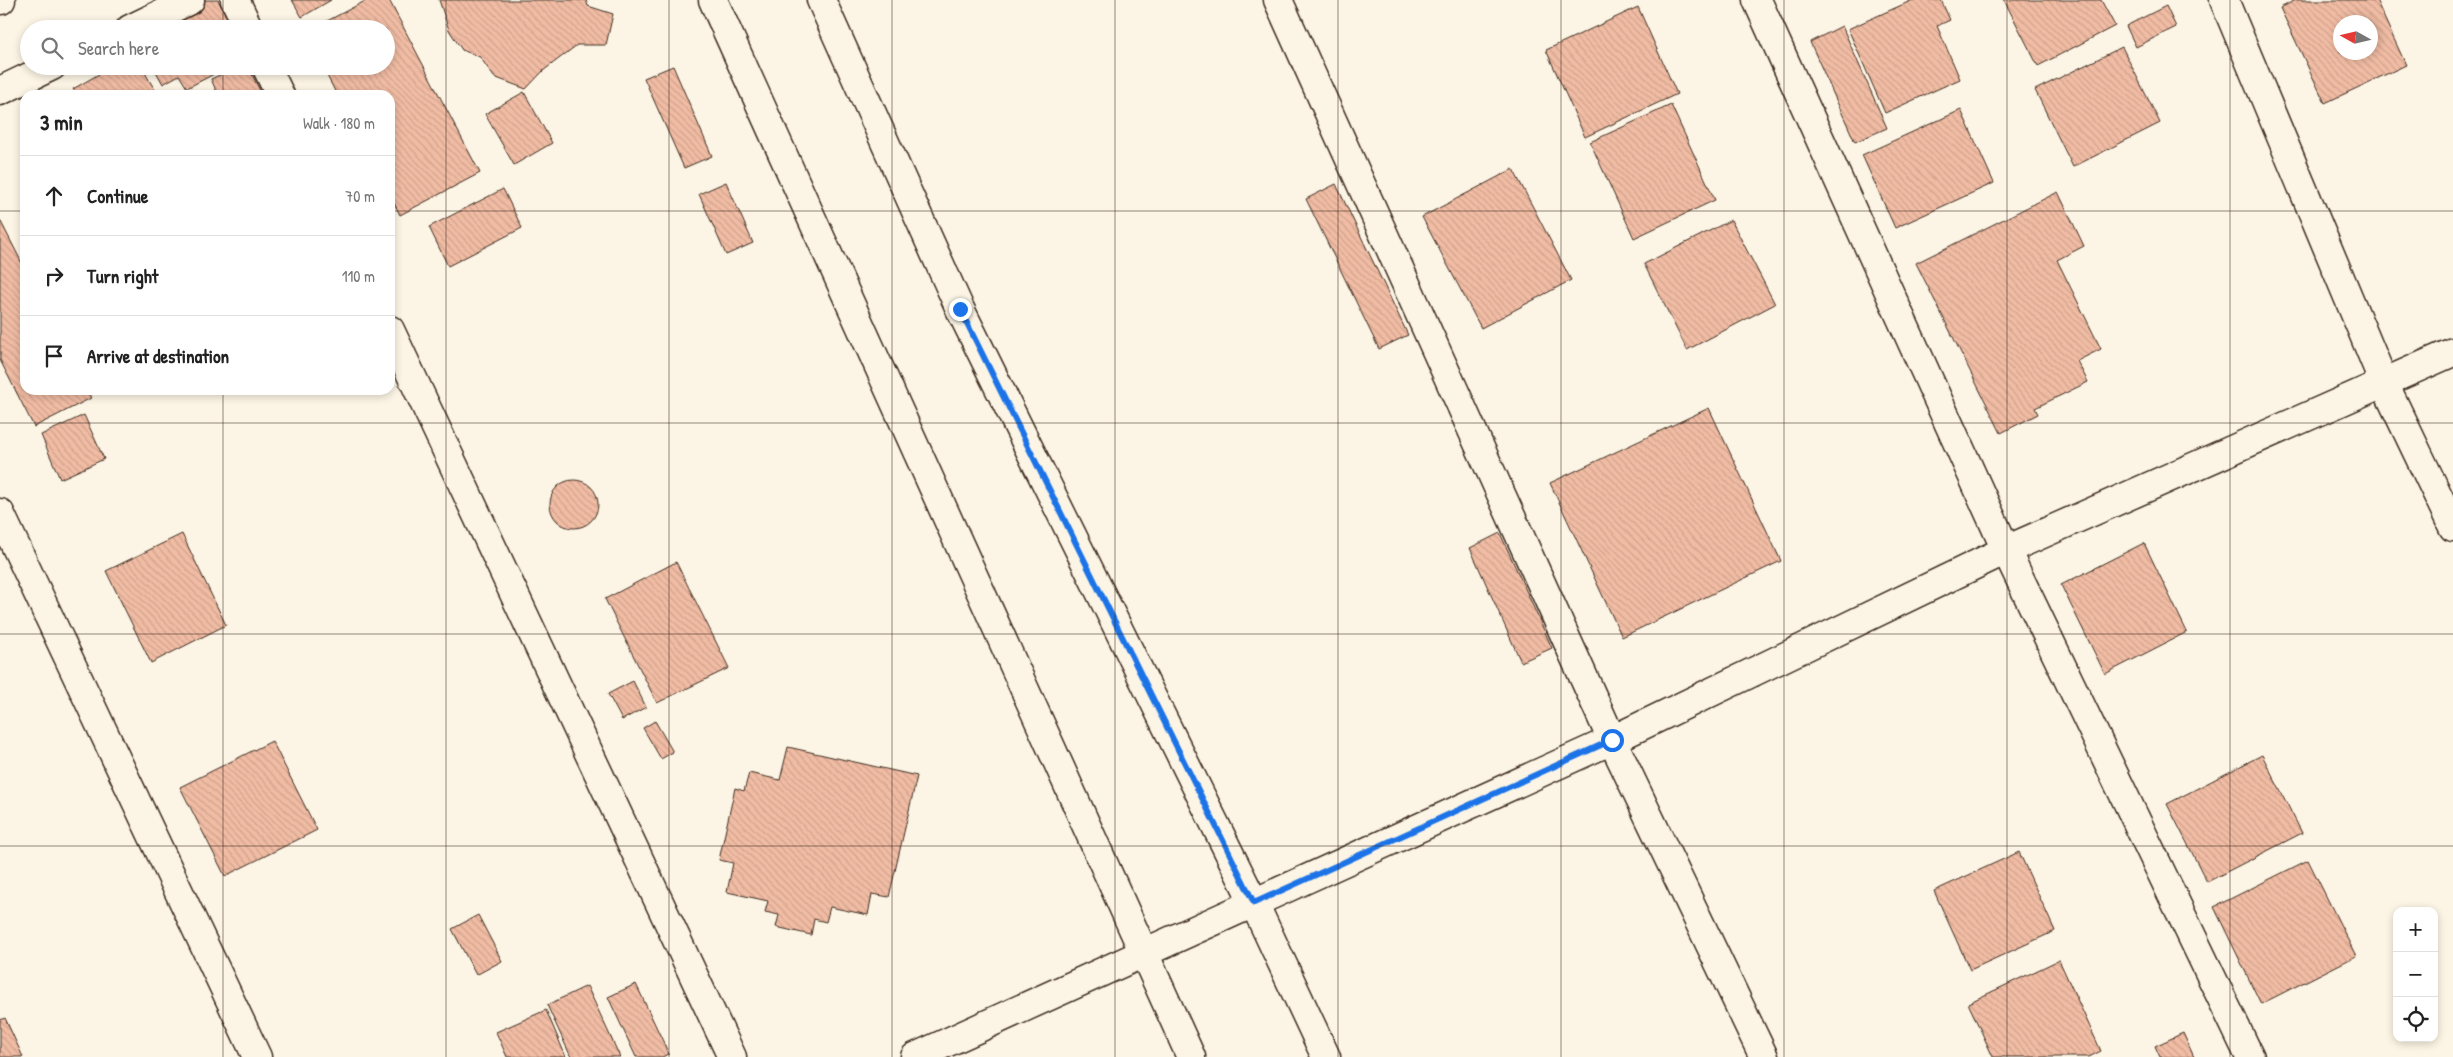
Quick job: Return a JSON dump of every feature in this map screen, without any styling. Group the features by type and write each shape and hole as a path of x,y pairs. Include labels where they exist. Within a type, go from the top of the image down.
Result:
{"street":[{"path":"149,20 190,0"},
{"path":"235,0 245,20"},
{"path":"713,0 1191,1057"},
{"path":"821,0 960,309 1254,903 1326,1057"},
{"path":"1278,0 1612,740 1764,1057"},
{"path":"1757,0 2006,550 2250,1057"},
{"path":"2224,0 2384,383 2453,527"},
{"path":"0,92 34,75"},
{"path":"270,75 278,90"},
{"path":"395,341 732,1057"},
{"path":"915,1057 1612,740 2006,550 2453,352"},
{"path":"0,513 257,1057"}],"building":[{"path":"203,0 218,0 228,20 166,20"},
{"path":"292,0 331,0 302,17"},
{"path":"367,0 389,0 480,173 400,215 395,205 395,90 334,90 327,75 395,75 395,20 329,20"},
{"path":"439,0 586,0 588,6 613,14 606,45 577,45 543,71 526,89 494,77 480,57 462,50 449,30"},
{"path":"1913,0 1941,0 1950,20 1937,26 1960,79 1885,113 1848,29"},
{"path":"2004,0 2101,0 2115,26 2038,66"},
{"path":"2296,0 2376,0 2406,65 2325,103 2280,8"},
{"path":"2166,6 2176,27 2136,47 2126,26"},
{"path":"1638,7 1677,94 1585,137 1546,50"},
{"path":"1842,26 1887,128 1855,142 1810,42"},
{"path":"2122,47 2160,123 2073,167 2035,90"},
{"path":"673,66 712,156 684,168 644,78"},
{"path":"97,75 146,75 155,90 74,90"},
{"path":"158,75 179,75 163,84"},
{"path":"179,75 212,75 187,88"},
{"path":"220,75 252,75 260,90 216,90 211,79"},
{"path":"524,92 552,143 514,165 485,114"},
{"path":"1671,105 1715,200 1634,238 1590,142"},
{"path":"1961,110 1994,183 1895,228 1862,155"},
{"path":"1513,169 1571,280 1481,328 1422,217"},
{"path":"726,182 753,243 726,255 699,194"},
{"path":"1336,184 1408,335 1379,349 1306,199"},
{"path":"503,189 522,228 448,266 429,227"},
{"path":"2058,192 2084,246 2057,260 2101,349 2077,361 2088,382 2035,408 2038,414 2001,433 1916,263"},
{"path":"0,220 20,259 20,395 90,395 91,398 34,427 0,360"},
{"path":"1731,220 1775,304 1687,350 1644,264"},
{"path":"1709,408 1781,561 1622,637 1550,483"},
{"path":"84,415 104,459 60,479 41,435"},
{"path":"574,480 583,482 591,487 596,495 598,504 596,513 591,521 583,526 574,528 565,526 557,521 552,513 550,504 552,495 557,487 565,482"},
{"path":"1500,533 1552,648 1521,662 1470,548"},
{"path":"182,534 226,625 151,663 106,571"},
{"path":"2144,543 2187,632 2105,674 2061,585"},
{"path":"676,562 729,668 657,703 605,599"},
{"path":"633,681 646,707 622,720 608,694"},
{"path":"655,721 673,752 661,759 643,728"},
{"path":"272,741 317,830 225,876 180,787"},
{"path":"788,747 917,776 889,897 872,894 868,915 830,907 826,922 814,919 811,935 776,927 779,915 765,912 768,901 727,892 733,863 719,860 735,788 744,791 749,773 780,780"},
{"path":"2262,755 2302,833 2207,882 2167,804"},
{"path":"2019,852 2055,931 1970,970 1934,891"},
{"path":"2308,860 2356,956 2261,1004 2214,907"},
{"path":"478,915 502,961 476,975 452,929"},
{"path":"2059,960 2101,1051 2089,1057 1993,1057 1968,1003"},
{"path":"636,984 669,1054 662,1057 636,1057 608,997"},
{"path":"587,986 620,1057 571,1057 547,1005"},
{"path":"546,1010 566,1057 507,1057 496,1032"},
{"path":"5,1018 23,1057 0,1057 0,1020"},
{"path":"2183,1033 2194,1057 2160,1057 2155,1046"}],"route":[{"path":"960,309 1254,903 1612,740"}]}
